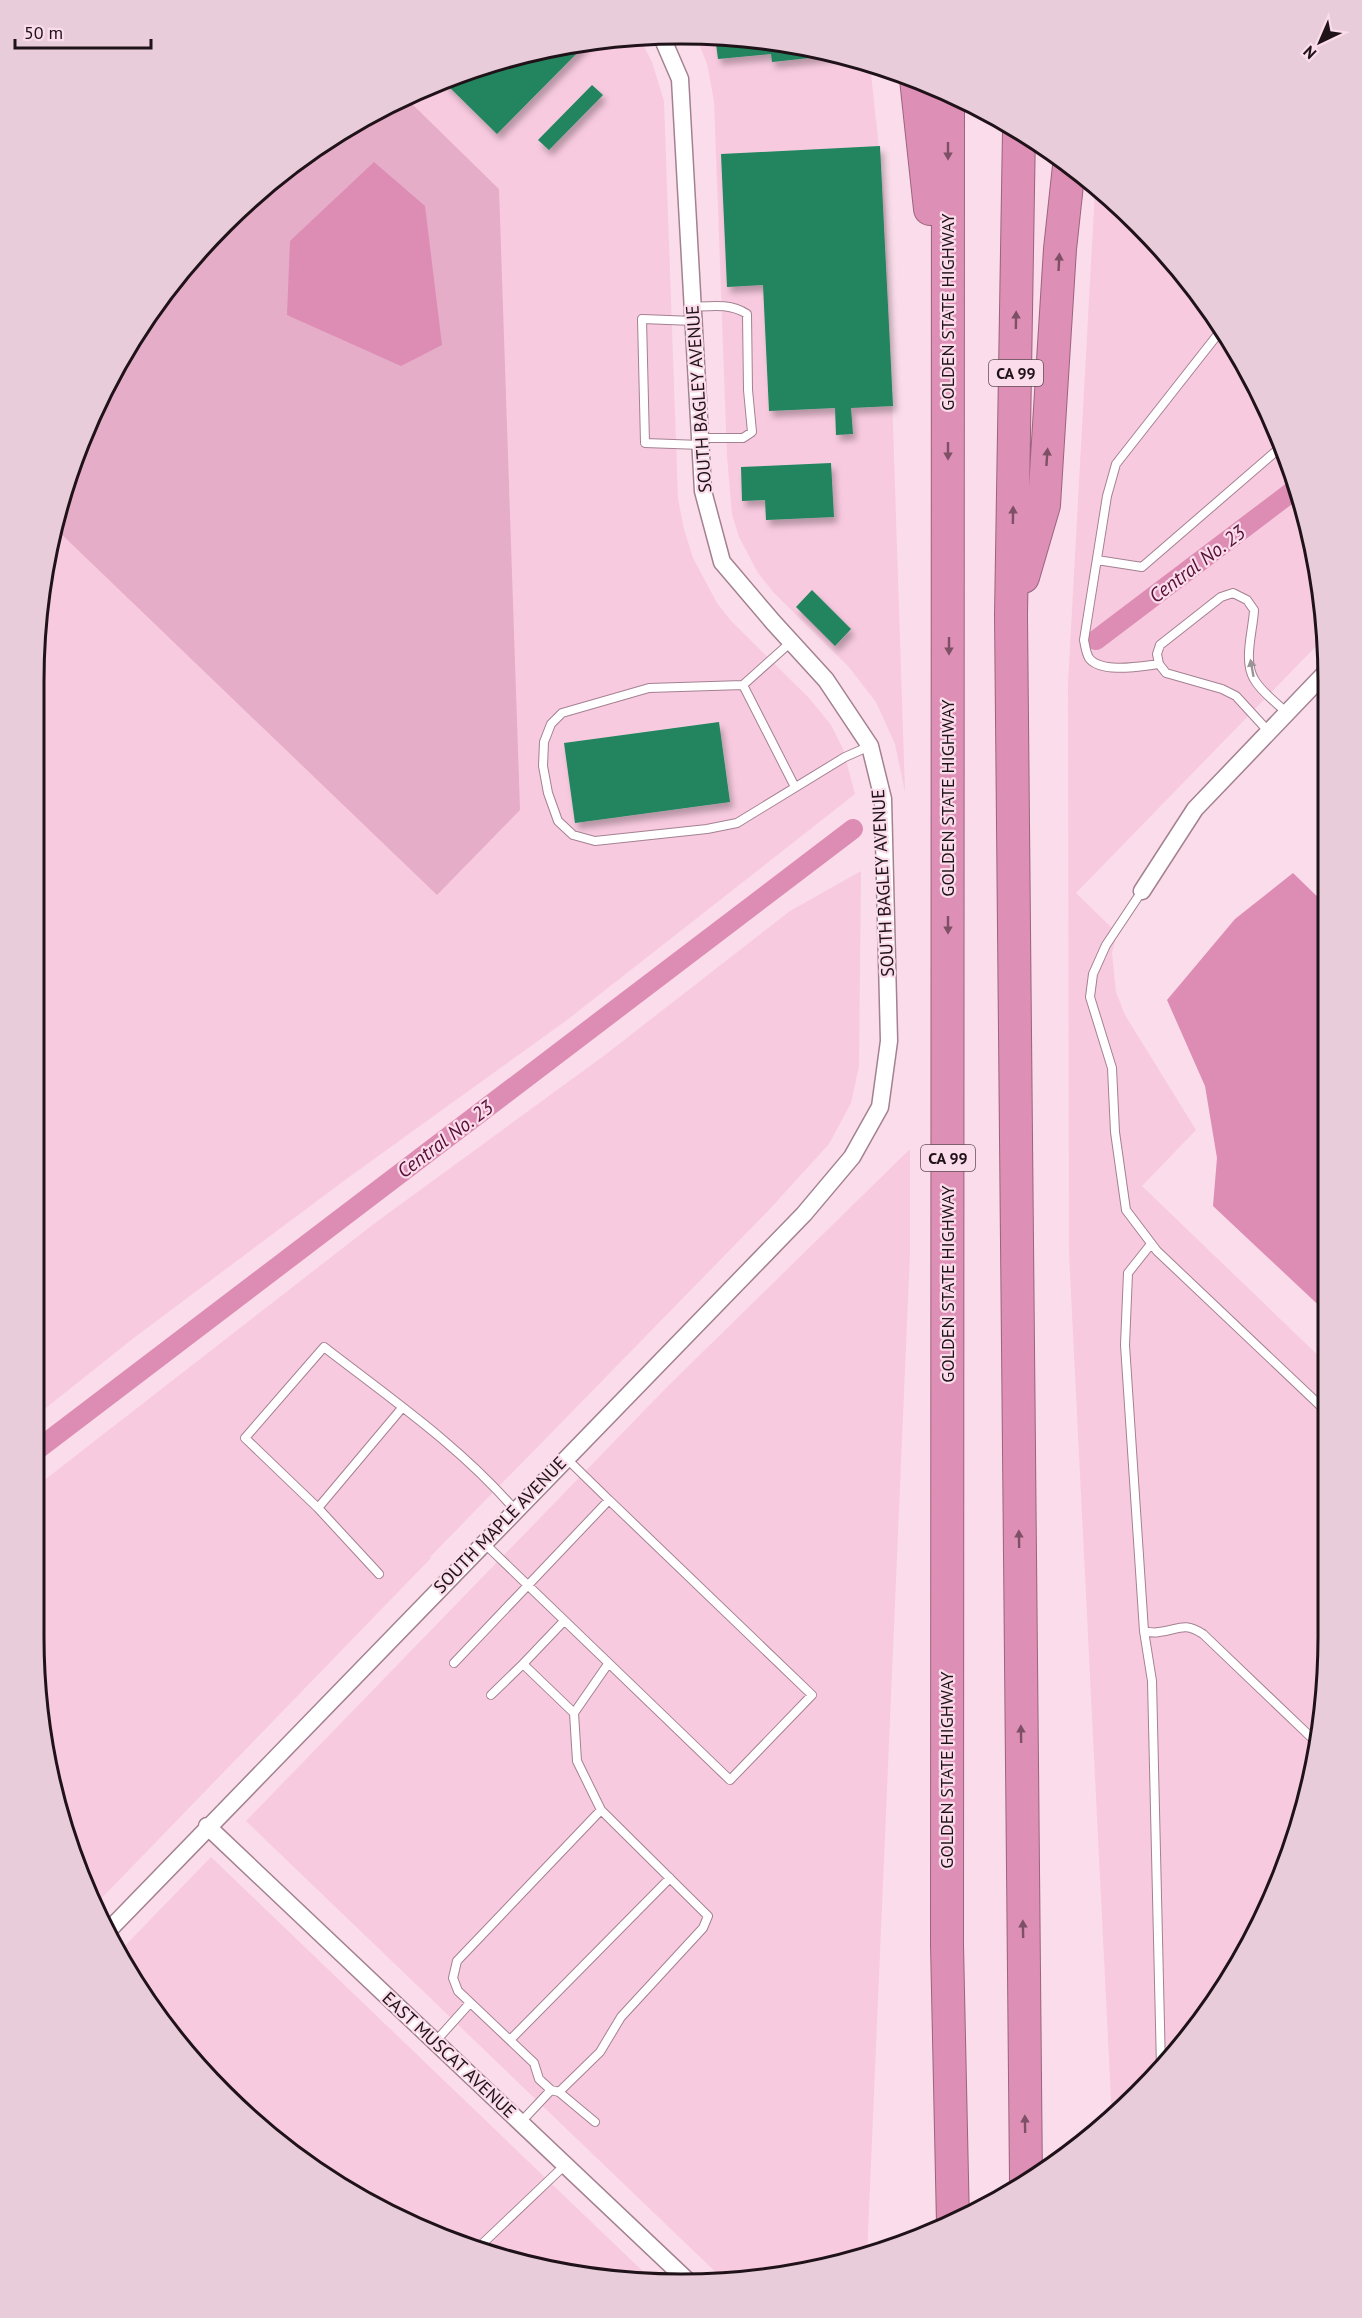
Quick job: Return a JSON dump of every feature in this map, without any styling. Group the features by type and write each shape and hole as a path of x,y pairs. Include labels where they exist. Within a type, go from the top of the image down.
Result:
{"highway":[{"path":"917,89 948,371"},
{"name":"GOLDEN STATE HIGHWAY","path":"948,102 947,1945 953,2214"},
{"name":"CA 99","path":"1019,141 1011,615 1026,2173"},
{"path":"1011,615 1044,505 1060,249 1068,174"}],"street":[{"name":"SOUTH BAGLEY AVENUE","path":"665,44 680,79 703,491 722,562 826,680 870,746 883,799 889,1041 880,1107"},
{"path":"1142,891 1195,809 1318,681"},
{"name":"SOUTH MAPLE AVENUE","path":"113,1926 207,1826 804,1214 852,1157 880,1107"},
{"name":"EAST MUSCAT AVENUE","path":"207,1826 680,2274"}],"lane":[{"path":"725,306 738,308 747,314 748,390 752,432 743,438 700,441 645,443 642,319 693,314 725,306"},
{"path":"1159,664 1121,669 1094,663 1088,657 1084,640 1107,496 1116,464 1217,336"},
{"path":"1097,560 1142,567 1276,452"},
{"path":"1269,732 1236,696 1222,689 1166,673 1159,664 1157,654 1160,645 1221,597 1233,593 1247,600 1254,610 1250,668 1254,680 1287,713"},
{"path":"791,642 743,685 649,688 562,713 551,724 543,750 543,766 548,793 558,821 573,835 596,841 707,829 737,823 845,757 870,746"},
{"path":"743,685 795,787"},
{"path":"1142,891 1106,945 1093,974 1090,997 1113,1068 1115,1132 1126,1210 1152,1244 1318,1403"},
{"path":"1152,1244 1128,1273 1125,1345 1144,1631 1152,1681 1161,2056"},
{"path":"379,1574 318,1508 245,1438 324,1347 443,1440 500,1492 515,1510"},
{"path":"318,1508 402,1408"},
{"path":"483,1543 730,1780 812,1695 566,1458"},
{"path":"454,1663 609,1500"},
{"path":"491,1695 564,1621"},
{"path":"1144,1631 1159,1632 1183,1626 1193,1628 1203,1634 1310,1737"},
{"path":"523,1664 574,1713"},
{"path":"520,2123 600,2052 621,2017 706,1923 708,1916 602,1810 577,1761 574,1713 608,1664"},
{"path":"595,2122 539,2079 534,2063 458,1991 453,1978 457,1961 602,1810"},
{"path":"510,2040 670,1878"},
{"path":"435,2042 470,2003"},
{"path":"483,2243 564,2165"}],"shaded area":[{"path":"699,44 764,49 805,56 871,72 886,212 905,792 895,744 876,702 848,666 774,593 758,573 739,537 732,514 727,456 714,101 707,64"},
{"path":"643,45 652,62 664,101 678,499 684,529 693,558 717,603 731,621 809,698 831,725 843,749 855,794 567,1020 345,1180 135,1337 44,1409 44,681 49,598 63,523 499,189 412,103 476,77 516,65 598,49"},
{"path":"412,103 499,189 520,810 437,895 61,534 77,476 109,399 129,362 175,293 230,230 293,175 362,129"},
{"path":"374,162 425,206 442,345 401,366 287,315 290,241"},
{"path":"1095,197 1132,230 1187,293 1233,362 1253,399 1285,476 1297,516 1313,598 1317,645 1076,893 1117,933 1112,953 1116,992 1125,1015 1196,1130 1142,1186 1318,1355 1317,1679 1313,1720 1297,1802 1270,1881 1233,1956 1187,2025 1132,2088 1111,2107 1069,1253 1068,684"},
{"path":"861,871 859,1066 851,1103 829,1144 767,1212 100,1899 77,1842 65,1802 49,1720 44,1637 44,1480 375,1223 605,1055 790,911"},
{"path":"1293,873 1318,897 1318,1305 1213,1206 1217,1158 1205,1086 1167,1000 1235,919"},
{"path":"910,1149 910,1253 867,2247 805,2262 723,2273 717,2273 246,1821 668,1386"},
{"path":"211,1857 645,2273 598,2269 516,2253 437,2226 362,2189 293,2143 230,2088 175,2025 124,1947"}],"building":[{"path":"716,45 764,49 813,58 772,62 771,54 718,59"},
{"path":"578,52 497,134 449,87 516,65"},
{"path":"592,85 603,95 549,150 538,140"},
{"path":"880,146 893,406 851,408 853,434 836,435 835,408 769,411 763,285 727,287 721,154"},
{"path":"831,463 834,517 766,520 765,500 742,501 741,467"},
{"path":"812,590 851,629 835,646 796,607"},
{"path":"719,722 730,802 575,823 564,743"}],"waterway":[{"name":"Central No. 23","path":"1096,640 1290,493"},
{"name":"Central No. 23","path":"44,1444 853,829"}]}
